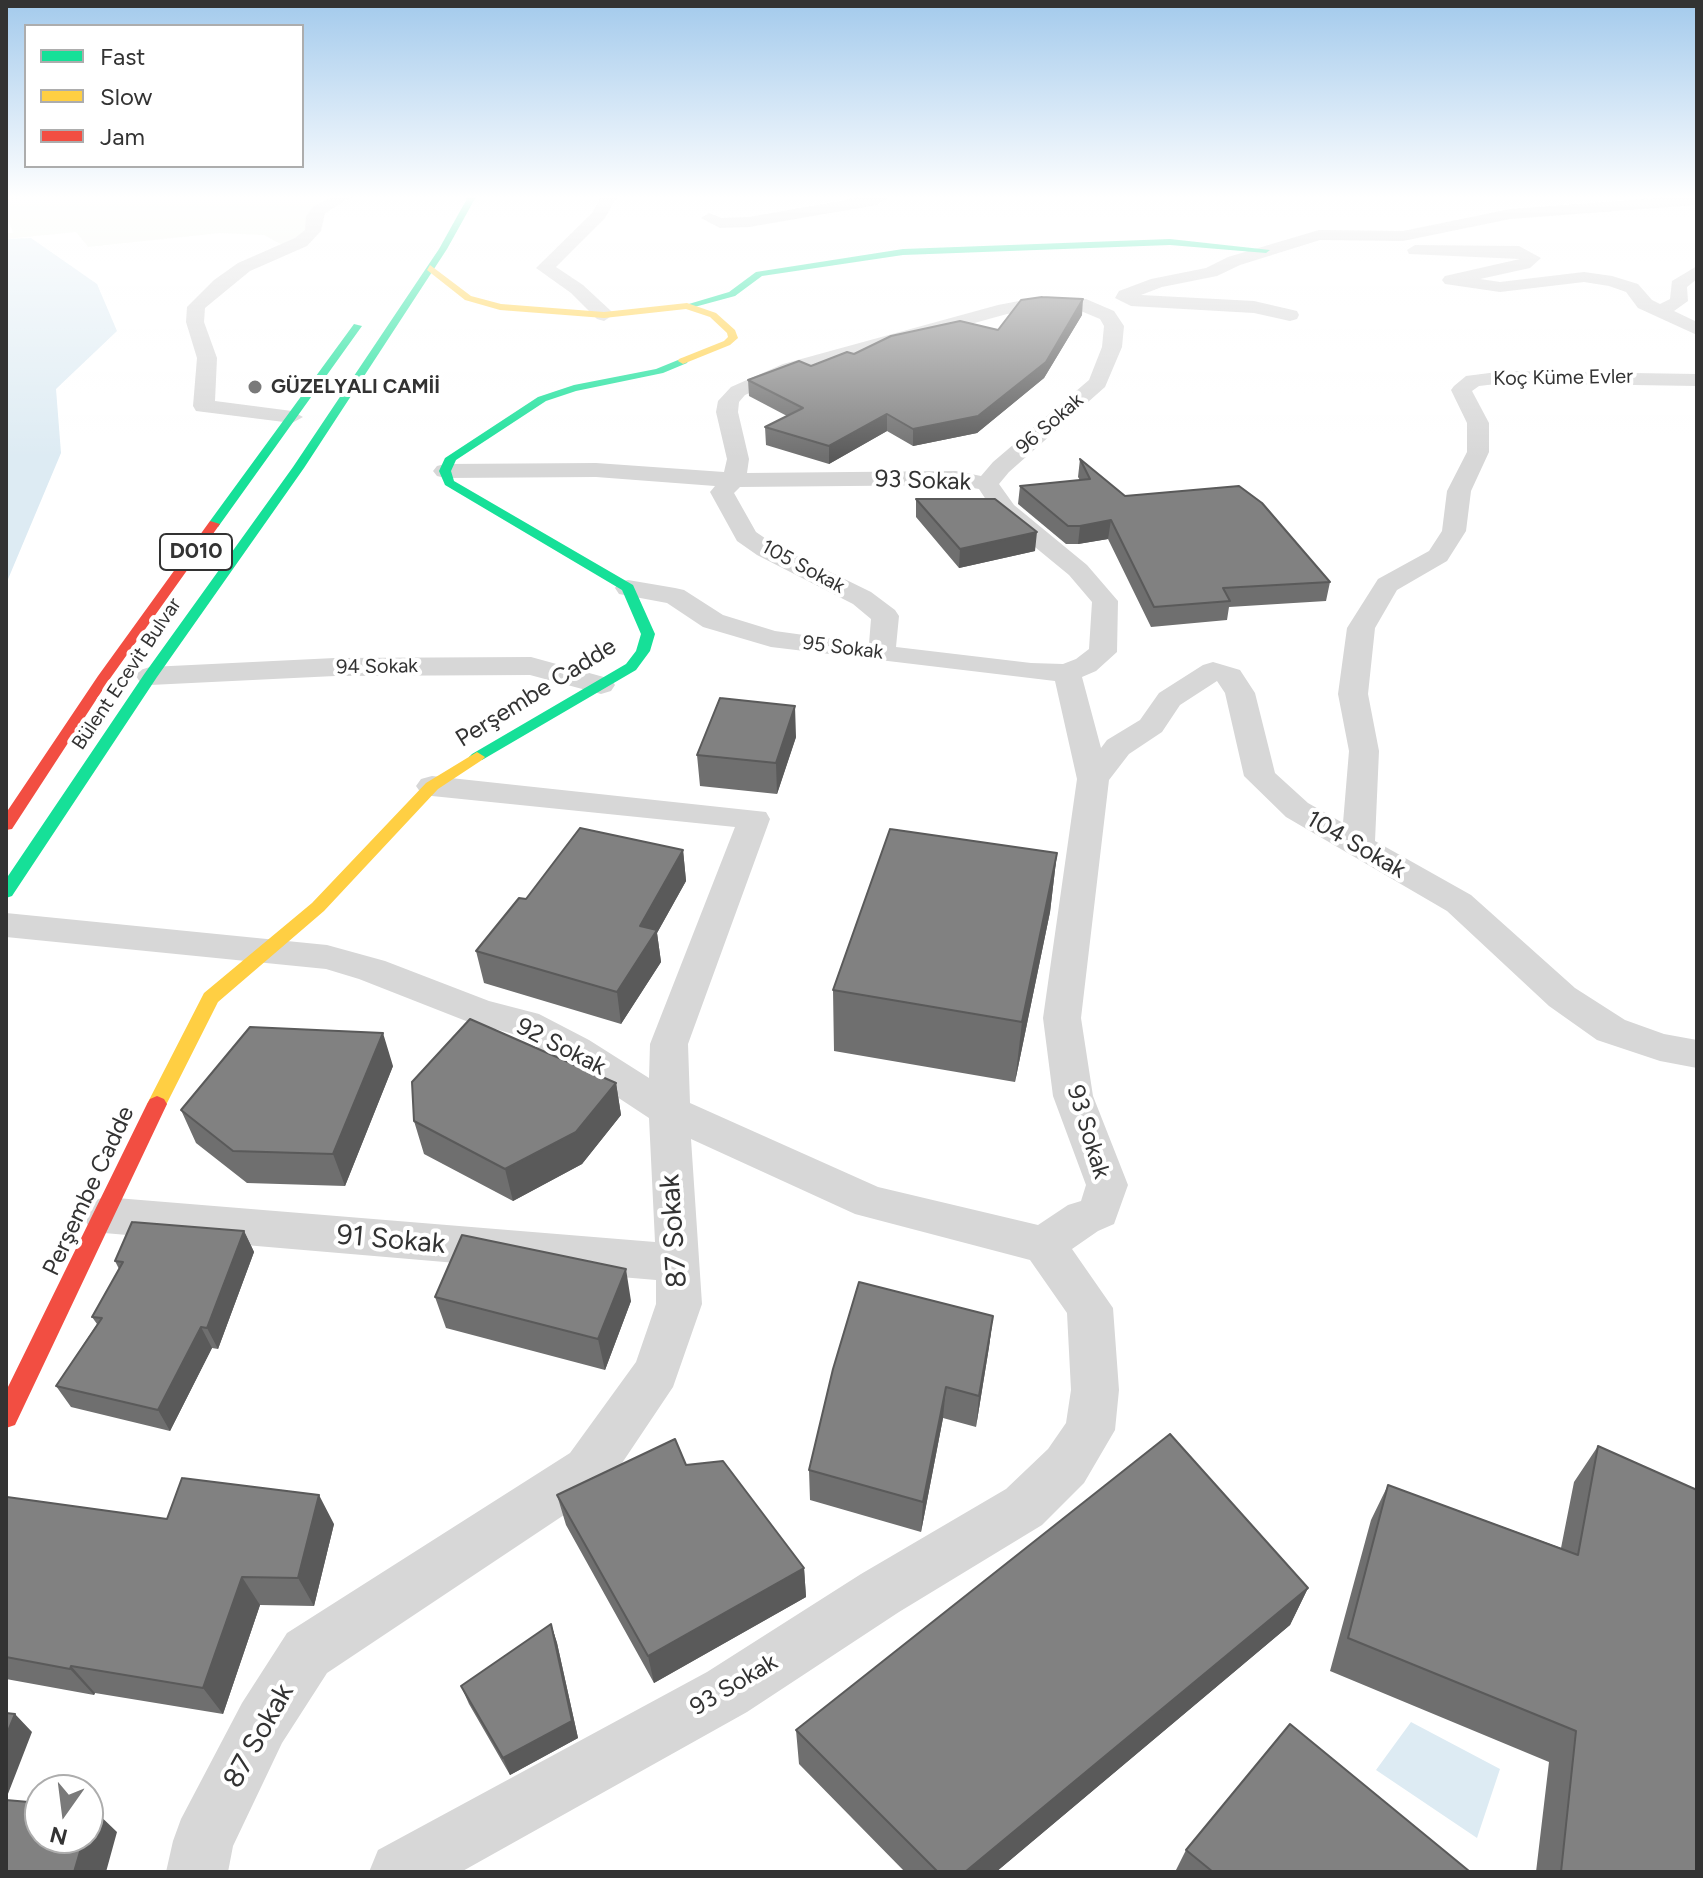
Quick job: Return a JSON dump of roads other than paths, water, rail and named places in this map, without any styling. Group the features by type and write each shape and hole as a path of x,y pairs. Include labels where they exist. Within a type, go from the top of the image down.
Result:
{"main road":[{"name":"Bülent Ecevit Bulvar","path":"6,892 150,676 298,468 421,283"},
{"path":"438,283 482,302 557,313 604,315 687,306 732,294 747,283"},
{"path":"628,588 489,509 449,483 445,471 451,458 542,399 574,388 659,371 711,351 733,338 732,332 713,315 687,306"},
{"name":"Bülent Ecevit Bulvar","path":"6,825 103,679 366,314"},
{"name":"Perşembe Cadde","path":"6,1417 211,998 318,907 432,786 512,735 631,667 643,651 648,634 628,588"}],"street":[{"path":"223,283 196,307 195,322 207,358 204,406 292,417"},
{"path":"567,283 604,315"},
{"path":"1124,298 1128,293 1165,283"},
{"path":"1469,283 1500,287 1537,283"},
{"path":"1617,283 1632,288 1645,304 1697,329"},
{"path":"1660,311 1679,301 1678,285 1681,283"},
{"path":"734,480 738,459 727,412 729,401 738,391 790,368 1005,309 1061,302 1089,306 1124,298 1254,307 1290,315"},
{"name":"96 Sokak","path":"987,484 1001,467 1098,383 1112,347 1114,326 1107,315 1089,306"},
{"name":"Koç Küme Evler","path":"1358,847 1364,751 1353,694 1361,628 1387,585 1438,556 1454,531 1459,491 1478,452 1478,423 1461,390 1473,380 1505,377 1697,380"},
{"name":"93 Sokak","path":"400,1872 727,1692 880,1593 1024,1507 1066,1466 1090,1430 1095,1390 1090,1308 1044,1245 1083,1218 1099,1212 1107,1185 1073,1096 1062,1018 1093,779 1067,673 1086,665 1103,652 1105,601 1078,570 1005,510 987,484 956,478 734,480 596,470 445,471"},
{"name":"105 Sokak","path":"734,480 722,492 746,536 766,550 862,598 885,616 881,652"},
{"name":"95 Sokak","path":"628,588 675,596 713,621 771,639 1031,672 1067,673"},
{"name":"94 Sokak","path":"150,676 335,667 531,666 601,685"},
{"name":"104 Sokak","path":"1093,779 1118,747 1151,726 1169,699 1213,671 1230,676 1240,693 1260,776 1297,810 1459,903 1562,997 1611,1030 1660,1047 1697,1054"},
{"name":"87 Sokak","path":"197,1872 203,1841 262,1723 307,1653 588,1470 656,1372 679,1304 669,1111 669,1044 754,819 432,786"},
{"name":"92 Sokak","path":"6,925 262,953 327,957 372,970 479,1012 525,1024 575,1050 669,1111 870,1202 1044,1245"},
{"name":"91 Sokak","path":"104,1215 679,1263"}],"place":[{"name":"GÜZELYALI CAMİİ","path":"255,387"}]}
